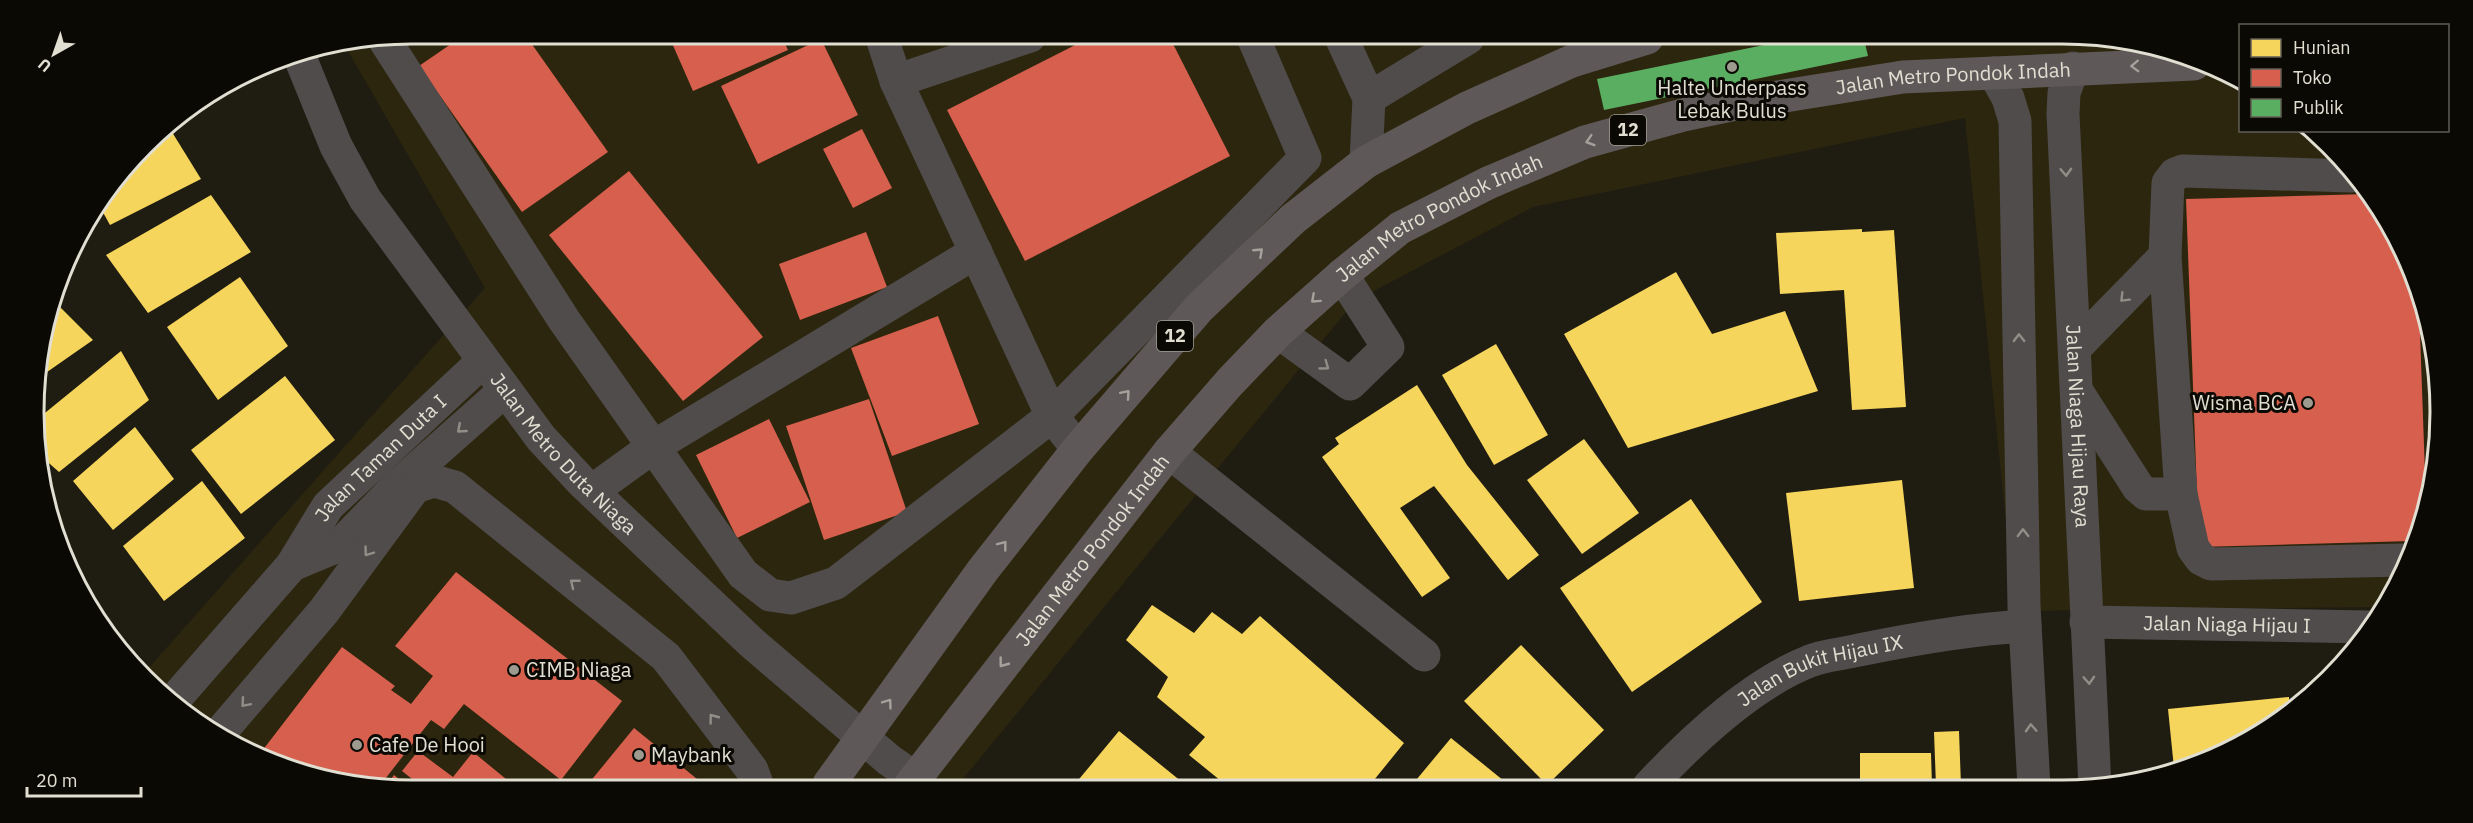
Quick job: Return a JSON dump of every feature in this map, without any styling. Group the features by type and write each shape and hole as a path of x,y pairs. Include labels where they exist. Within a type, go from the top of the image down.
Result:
{"highway":[{"name":"12","path":"832,780 983,570 1078,449 1199,308 1293,219 1366,162 1467,108 1572,61 1627,44"},
{"name":"Jalan Metro Pondok Indah","path":"914,780 1169,452 1278,333 1342,275 1400,228 1488,183 1585,142 1683,115 1786,94 1903,77 2183,64"}],"street":[{"path":"387,44 564,320 743,574 770,596 791,598 836,583 1052,416 1305,158 1256,44"},
{"path":"884,44 896,81 1052,416 1078,449"},
{"path":"896,81 1006,44"},
{"path":"1344,44 1369,98 1366,162"},
{"path":"1369,98 1458,44"},
{"name":"Jalan Metro Duta Niaga","path":"301,61 336,147 365,199 541,438 592,491 752,643 912,780"},
{"name":"Jalan Niaga Hijau Raya","path":"2073,68 2064,93 2063,114 2078,392 2086,622 2095,778"},
{"path":"1994,73 2008,98 2015,121 2025,626 2034,780"},
{"path":"2015,121 2028,114 2045,110 2063,114"},
{"path":"2344,176 2183,171 2175,174 2168,183 2165,256 2181,494 2193,548 2201,559 2211,564 2398,560"},
{"path":"592,491 653,447 976,252"},
{"path":"2075,348 2165,256"},
{"path":"1278,333 1350,384 1388,347 1342,275"},
{"name":"Jalan Taman Duta I","path":"178,696 292,565 328,506 483,361"},
{"name":"Jalan Taman Duta I","path":"292,565 340,544 397,486 505,390"},
{"path":"2078,392 2138,487 2146,494 2181,494"},
{"path":"1169,452 1424,655"},
{"path":"224,728 324,612 415,487 434,481 455,487 666,657 752,770 756,780"},
{"name":"Jalan Niaga Hijau I","path":"2086,622 2359,627"},
{"name":"Jalan Bukit Hijau IX","path":"1655,780 1689,743 1755,692 1810,660 2000,627 2025,626"}],"shaded area":[{"path":"387,44 2086,44 2157,56 2224,81 2239,89 2239,132 2300,132 2338,169 2380,228 2392,249 2410,293 2426,363 2429,387 2429,436 2422,483 2410,530 2392,574 2373,607 2015,611 1965,118 1533,207 1355,301 962,780 387,779 340,772 293,760 249,742 227,730 187,703 148,669 485,288 347,50"}],"building: Hunian":[{"path":"172,132 201,179 110,225 103,212 106,207 135,169"},
{"path":"211,195 251,252 148,313 106,255"},
{"path":"1862,229 1862,232 1894,230 1906,407 1852,410 1844,290 1780,294 1776,233"},
{"path":"1676,272 1712,334 1785,311 1818,391 1628,448 1564,334"},
{"path":"240,277 288,346 218,400 167,327"},
{"path":"59,306 93,340 46,373"},
{"path":"1496,344 1548,435 1494,465 1442,375"},
{"path":"121,351 149,400 59,472 47,462 44,414"},
{"path":"285,376 335,440 241,514 191,450"},
{"path":"1417,385 1467,465 1539,555 1508,580 1434,486 1400,508 1450,578 1422,597 1322,457 1339,444 1335,438"},
{"path":"135,427 174,479 113,530 73,481"},
{"path":"1584,439 1639,513 1582,554 1527,480"},
{"path":"1902,480 1914,588 1799,601 1786,493"},
{"path":"202,481 245,538 164,601 123,546"},
{"path":"1691,499 1762,602 1632,692 1560,588"},
{"path":"1152,605 1194,633 1212,612 1242,634 1260,616 1404,743 1374,780 1220,780 1189,755 1205,737 1157,697 1168,677 1126,640"},
{"path":"1521,645 1604,730 1552,780 1542,780 1464,701"},
{"path":"2289,697 2286,703 2246,730 2224,742 2173,762 2168,709"},
{"path":"1119,731 1180,780 1078,780"},
{"path":"1959,731 1961,780 1936,780 1934,732"},
{"path":"1451,738 1503,780 1416,780"},
{"path":"1860,753 1931,753 1932,780 1860,780"}],"building: Toko":[{"path":"451,44 532,44 608,152 522,212 419,66"},
{"path":"672,44 785,44 788,50 693,91"},
{"path":"810,44 823,44 858,115 758,164 721,86"},
{"path":"1077,44 1173,44 1230,156 1025,261 947,110"},
{"path":"862,129 892,188 853,208 823,149"},
{"path":"629,171 763,337 683,401 549,235"},
{"name":"Wisma BCA","path":"2358,194 2367,207 2392,249 2410,293 2420,330 2425,467 2417,507 2405,541 2199,547 2186,199"},
{"path":"866,232 887,287 800,320 779,264"},
{"path":"938,316 979,424 892,456 851,348"},
{"path":"869,399 907,512 824,540 786,426"},
{"path":"769,419 810,502 737,538 696,455"},
{"path":"456,572 622,701 561,780 464,704 444,729 431,720 385,779 316,767 264,748 342,647 395,686 391,690 411,704 433,676 395,646"},
{"name":"Maybank","path":"634,728 698,780 591,780"},
{"path":"418,751 453,777 473,752 507,780 412,780 402,771"}],"building: Publik":[{"name":"Halte Underpass Lebak Bulus","path":"1769,44 1865,44 1868,56 1604,110 1597,79"}],"place":[{"name":"Halte Underpass Lebak Bulus","path":"1732,67"},
{"name":"Wisma BCA","path":"2308,403"},
{"name":"CIMB Niaga","path":"514,670"},
{"name":"Cafe De Hooi","path":"357,745"},
{"name":"Maybank","path":"639,755"}]}
